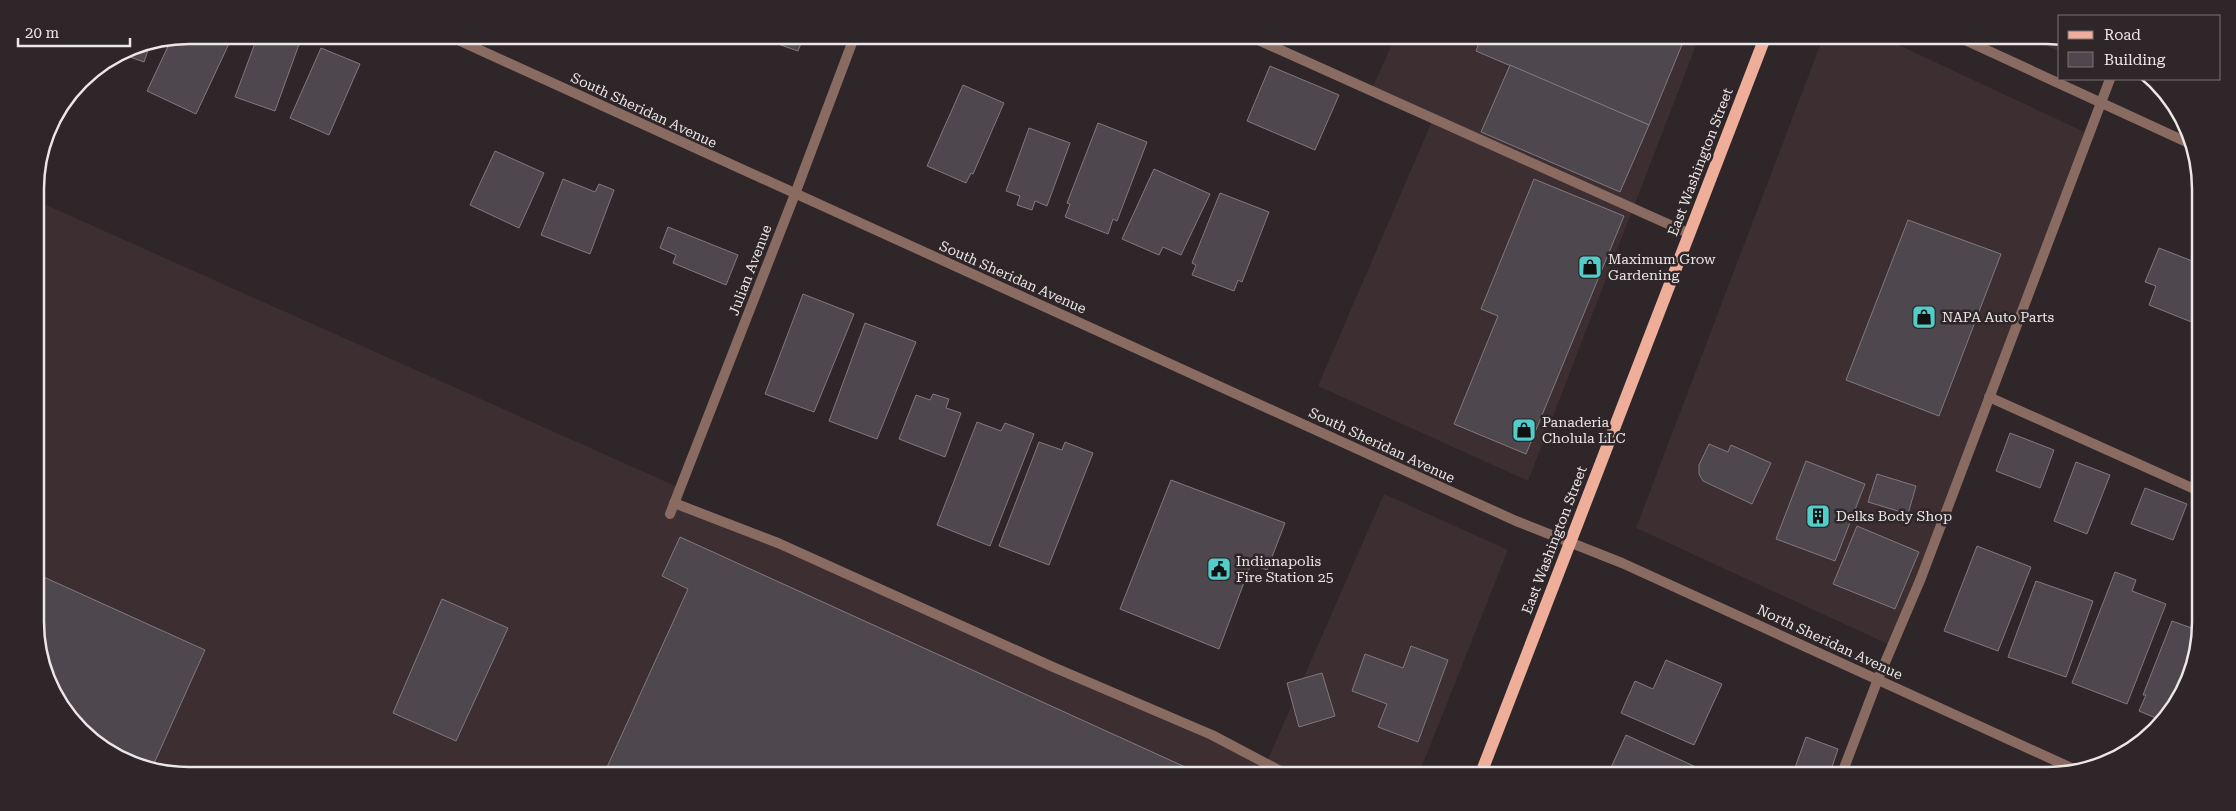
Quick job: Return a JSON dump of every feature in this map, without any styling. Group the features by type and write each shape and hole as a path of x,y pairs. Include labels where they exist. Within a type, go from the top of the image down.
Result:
{"main road":[{"name":"East Washington Street","path":"1483,767 1688,232 1762,44"}],"street":[{"name":"South Sheridan Avenue","path":"467,44 1463,497 1569,542"},
{"name":"Julian Avenue","path":"670,514 795,194 851,44"},
{"path":"1267,44 1688,232"},
{"path":"1974,44 2184,141"},
{"path":"1844,767 1878,679 1921,578 2110,80"},
{"path":"1989,397 2192,488"},
{"path":"674,503 778,544 1053,668 1212,735 1273,767"},
{"name":"North Sheridan Avenue","path":"1569,542 1622,563 2067,766"}],"shaded area":[{"path":"1392,44 1697,44 1528,481 1318,386 1433,119 1371,91"},
{"path":"1821,44 1896,44 2089,134 1892,646 1636,528"},
{"path":"2043,44 2058,44 2058,51"},
{"path":"44,204 680,488 675,502 778,543 1266,764 1384,494 1508,550 1422,767 188,767 170,766 142,760 108,743 80,718 68,703 59,687 51,669 45,641"}],"building":[{"path":"229,44 196,114 147,91 169,45"},
{"path":"255,44 299,44 275,111 235,97"},
{"path":"778,44 801,44 798,51"},
{"path":"1479,44 1682,44 1649,125 1476,51"},
{"path":"321,48 360,64 329,135 290,118"},
{"path":"148,50 144,62 129,57"},
{"path":"1510,65 1649,125 1620,192 1481,132"},
{"path":"1270,66 1339,95 1315,150 1247,121"},
{"path":"963,85 1004,103 973,174 971,173 966,183 927,166"},
{"path":"1098,123 1147,142 1117,221 1113,219 1108,234 1065,217 1070,204 1067,203"},
{"path":"1029,128 1070,143 1047,206 1035,201 1032,210 1017,205 1020,196 1006,191"},
{"path":"495,151 544,173 519,228 470,205"},
{"path":"1154,169 1210,194 1181,255 1163,247 1159,255 1122,239"},
{"path":"563,179 595,192 599,184 614,190 590,254 541,235"},
{"path":"1534,179 1624,216 1526,454 1454,424 1498,316 1481,309"},
{"path":"1220,193 1269,212 1242,282 1238,280 1234,291 1192,275 1196,265 1192,263"},
{"name":"NAPA Auto Parts","path":"1908,220 2001,254 1939,416 1846,380"},
{"path":"668,227 738,255 726,285 673,263 676,255 660,248"},
{"path":"2159,248 2192,261 2192,322 2149,305 2156,286 2145,282"},
{"path":"803,294 854,314 814,412 765,394"},
{"path":"865,323 916,342 877,439 829,421"},
{"path":"933,394 949,399 946,408 961,413 945,457 899,439 916,395 930,400"},
{"path":"977,422 1001,431 1005,423 1034,434 990,546 937,525"},
{"path":"2010,433 2054,450 2040,488 1996,471"},
{"path":"1039,442 1062,450 1065,442 1093,453 1049,565 999,546"},
{"path":"1709,444 1728,452 1731,445 1771,463 1752,504 1703,481 1699,474 1699,465"},
{"name":"Delks Body Shop","path":"1806,461 1865,484 1835,561 1776,539"},
{"path":"2076,462 2110,475 2087,534 2054,521"},
{"path":"1877,474 1916,486 1908,514 1868,502"},
{"path":"1171,480 1285,523 1267,570 1251,564 1219,649 1120,609"},
{"path":"2145,488 2187,504 2173,540 2131,524"},
{"path":"1857,526 1919,552 1895,609 1833,584"},
{"path":"680,537 1185,767 607,767 688,589 662,576"},
{"path":"1977,546 2031,567 1998,651 1944,631"},
{"path":"2115,572 2136,580 2132,591 2166,604 2127,704 2072,683"},
{"path":"44,577 205,650 154,763 142,760 124,752 108,743 80,718 68,703 59,687 51,669 45,641"},
{"path":"2036,581 2093,601 2066,677 2008,657"},
{"path":"442,599 508,628 456,741 393,713"},
{"path":"2172,621 2192,628 2185,669 2168,703 2156,718 2139,711 2146,695 2143,695"},
{"path":"1411,646 1448,660 1418,742 1378,727 1387,704 1352,691 1365,654 1403,668"},
{"path":"1666,660 1722,684 1694,745 1621,713 1635,681 1653,689"},
{"path":"1322,673 1335,716 1299,727 1287,683"},
{"path":"1626,735 1696,767 1611,767"},
{"path":"1806,737 1838,749 1832,767 1795,767"}],"place":[{"name":"Maximum Grow Gardening","path":"1590,267"},
{"name":"NAPA Auto Parts","path":"1924,317"},
{"name":"Panaderia Cholula LLC","path":"1524,430"},
{"name":"Delks Body Shop","path":"1818,516"},
{"name":"Indianapolis Fire Station 25","path":"1219,569"}]}
